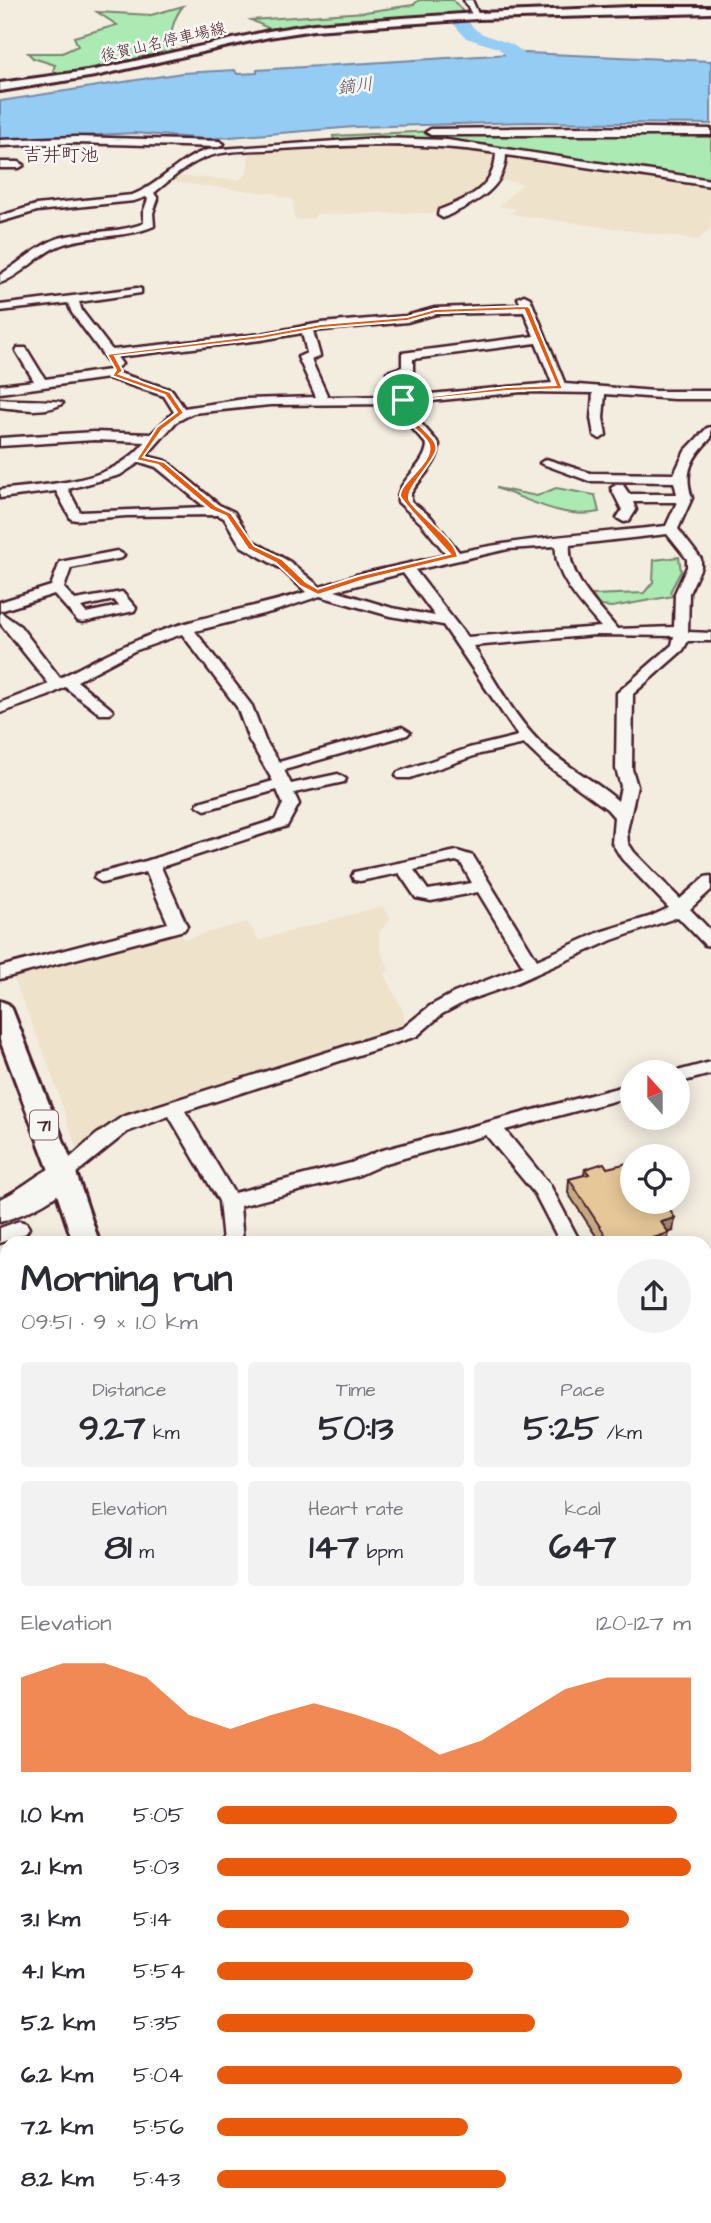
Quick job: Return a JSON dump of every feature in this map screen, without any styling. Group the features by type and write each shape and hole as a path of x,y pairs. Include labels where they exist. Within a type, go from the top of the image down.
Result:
{"highway":[{"path":"0,1192 63,1173"},
{"path":"6,1225 28,1199 63,1173"}],"main road":[{"name":"後賀山名停車場線","path":"0,87 123,68 269,34 314,27 630,9 711,10"},
{"name":"71","path":"0,1009 63,1173 84,1236"}],"street":[{"path":"468,0 477,16"},
{"path":"0,143 75,140 212,144 489,131 711,132"},
{"path":"0,219 36,208 113,201 148,193 189,161 207,153 236,149 402,141 447,143 711,183"},
{"path":"443,215 443,212 458,208 486,192 499,170 501,151"},
{"path":"0,165 19,165"},
{"path":"0,280 37,257 39,252 59,242 131,232 150,224 148,214 153,199 148,193"},
{"path":"0,308 137,291"},
{"path":"72,299 76,311 99,344 111,354 119,371 114,375"},
{"path":"111,354 261,337 306,328 407,319 435,311 525,302 560,387"},
{"path":"306,328 314,356 304,358 323,399"},
{"path":"455,556 426,520 405,502 404,493 419,476 433,450 433,444 412,421 393,372 409,369 406,356 539,339"},
{"path":"22,351 41,383"},
{"path":"0,389 114,375 167,393 181,413"},
{"path":"1,491 59,485 118,471 138,458 152,438 181,413 204,408 323,399 403,400 507,389 560,387 662,396 711,395"},
{"path":"599,389 597,418 600,435"},
{"path":"0,403 28,406 57,403"},
{"path":"671,529 685,498 679,484 682,463 711,430"},
{"path":"0,442 93,436 152,438"},
{"path":"138,458 161,464 214,508 223,511 232,519 246,543 279,561 303,584 318,592 390,612 448,622"},
{"path":"546,463 577,475 681,478"},
{"path":"612,478 629,510 624,518"},
{"path":"59,485 76,516 126,512 223,511"},
{"path":"625,498 685,498"},
{"path":"0,708 63,683 130,648 185,628 270,608 405,567 508,545 563,542 671,529"},
{"path":"671,529 694,559 694,567 682,593 678,646 625,693 624,769 629,786 619,831 624,849 711,940"},
{"path":"563,542 561,551 572,578 613,633"},
{"path":"57,589 65,565 117,555"},
{"path":"405,567 463,642 528,738 570,775 606,795 621,815"},
{"path":"57,589 71,605"},
{"path":"0,607 57,589"},
{"path":"0,616 12,626 44,673 105,711"},
{"path":"102,878 152,865 281,823 291,804 275,768 257,740 244,706 185,628"},
{"path":"463,642 582,632 711,637"},
{"path":"275,768 402,732"},
{"path":"404,775 475,751 528,738"},
{"path":"205,805 284,787 338,779"},
{"path":"360,876 457,856 467,860 533,969"},
{"path":"0,973 178,926 152,865"},
{"path":"404,867 422,894 431,896 483,886"},
{"path":"63,1173 110,1132 146,1114 237,1089 282,1071 410,1032 447,1002 533,969 606,936 655,921 680,909 711,881"},
{"path":"690,1074 711,1068"},
{"path":"229,1200 357,1169 379,1158 620,1093"},
{"path":"173,1106 229,1200 232,1236"},
{"path":"496,1126 495,1134 542,1190 567,1236"}],"shaded area":[{"path":"399,143 498,153 499,159 485,191 437,213 316,214 315,218 300,220 294,219 293,200 278,194 170,182 176,176 239,180 247,173 249,150"},
{"path":"504,158 711,187 711,228 698,240 510,214 516,209 499,206 522,184 496,180"},
{"path":"382,906 391,918 379,933 381,951 390,971 384,973 404,1013 403,1030 156,1104 118,1120 97,1133 78,1152 47,1061 13,977 180,934 184,939 247,922 259,940"}],"green space":[{"path":"419,0 453,0 464,13 358,20 272,30 251,20 365,12 413,5"},
{"path":"183,6 172,28 173,52 61,74 53,71 55,65 33,58 28,53 62,53 78,46 74,37 117,25 97,12 151,15"},
{"path":"455,130 711,131 711,180 448,141 402,138 334,141 333,136"},
{"path":"496,488 537,496 556,488 595,495 599,512 586,514 559,511"},
{"path":"679,557 681,571 670,592 673,596 612,607 599,606 592,595 644,593 653,582 654,560"}],"water":[{"name":"鏑川","path":"526,53 711,61 711,124 528,122 355,127 206,139 135,133 0,140 0,101 182,73 235,70 237,74 257,73 257,70"}],"building":[{"path":"604,1163 607,1168 620,1165 620,1214 672,1214 675,1218 661,1222 669,1233 659,1236 606,1236 569,1179 589,1174 585,1169"}],"waterway":[{"path":"458,20 472,35 504,45 526,65"}],"district":[{"name":"吉井町池","path":"61,155"}],"route":[{"path":"527,308 560,387 481,391 403,400 412,421 433,444 433,450 419,476 404,493 405,502 426,520 455,556 361,578 318,592 303,584 285,565 246,543 229,515 214,508 161,464 138,458 159,429 181,413 167,393 114,375 119,371 111,354 176,345 217,343 321,326 407,319 435,311 527,308"}]}
